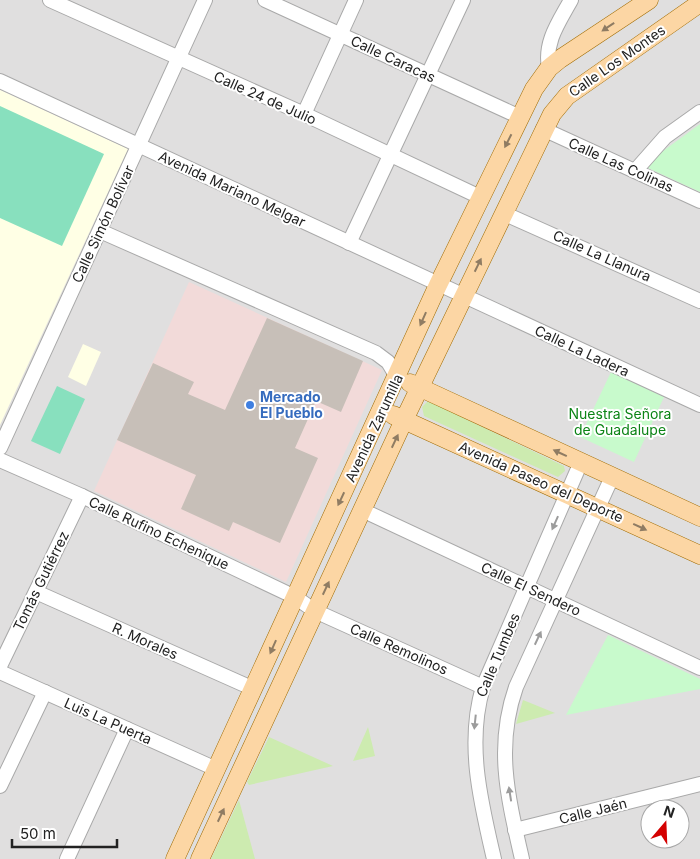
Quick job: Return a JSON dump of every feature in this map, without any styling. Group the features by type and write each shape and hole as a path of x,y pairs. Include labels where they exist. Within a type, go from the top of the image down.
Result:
{"main road":[{"path":"549,68 649,0"},
{"name":"Calle Los Montes","path":"543,129 558,104 567,96 700,3"},
{"name":"Avenida Zarumilla","path":"175,859 438,285 534,89 549,68"},
{"name":"Avenida Zarumilla","path":"200,859 404,420 543,129"},
{"path":"397,377 700,517"},
{"name":"Avenida Paseo del Deporte","path":"382,410 700,555"}],"street":[{"name":"Calle 24 de Julio","path":"50,0 71,4 178,59 304,114 389,156 480,197"},
{"name":"Calle Simón Bolívar","path":"0,448 205,0"},
{"name":"Calle Caracas","path":"265,0 520,118"},
{"path":"304,114 356,0"},
{"path":"348,243 462,0"},
{"path":"549,68 546,55 550,39 571,0"},
{"name":"Avenida Mariano Melgar","path":"0,80 463,296"},
{"path":"635,171 665,137 700,112"},
{"name":"Calle Las Colinas","path":"543,129 700,201"},
{"name":"Calle La Llanura","path":"503,213 700,301"},
{"path":"100,231 376,353 388,362 397,377"},
{"name":"Calle La Ladera","path":"463,296 700,405"},
{"name":"Calle Rufino Echenique","path":"0,460 82,496 295,597 315,611"},
{"name":"Calle Tumbes","path":"494,859 477,773 474,740 477,706 483,687 581,462"},
{"name":"Calle Tumbes","path":"522,859 504,749 508,708 612,477"},
{"name":"Tomás Gutiérrez","path":"0,666 82,496"},
{"name":"Calle El Sendero","path":"362,510 700,668"},
{"name":"R. Morales","path":"36,592 254,689"},
{"name":"Calle Remolinos","path":"315,611 483,687"},
{"name":"Luis La Puerta","path":"0,672 216,769"},
{"path":"1,782 45,692"},
{"path":"67,859 126,729"},
{"name":"Calle Jaén","path":"516,830 700,784"}],"shaded area":[{"path":"0,0 700,0 700,859 0,859"},
{"path":"0,90 128,149 0,425"},
{"name":"Mercado El Pueblo","path":"189,282 382,370 286,582 94,491"},
{"path":"83,344 101,352 86,386 68,377"}],"green space":[{"path":"0,106 104,154 62,246 0,218"},
{"path":"700,124 700,192 648,168 652,159"},
{"name":"Nuestra Señora de Guadalupe","path":"611,372 664,397 634,462 580,437"},
{"path":"57,386 85,399 60,454 31,441"},
{"path":"428,401 564,466 565,471 558,477 424,416 422,407"},
{"path":"608,635 700,679 700,689 566,715"},
{"path":"523,700 555,713 516,724"},
{"path":"368,727 375,756 353,761"},
{"path":"269,737 333,766 249,785 247,782"},
{"path":"239,800 255,859 211,859"}],"building":[{"path":"267,318 363,361 341,412 316,401 295,448 318,458 280,543 233,522 229,531 181,509 196,475 117,440 153,363 194,382 188,394 225,410"}],"place":[{"name":"Mercado El Pueblo","path":"250,405"}]}
